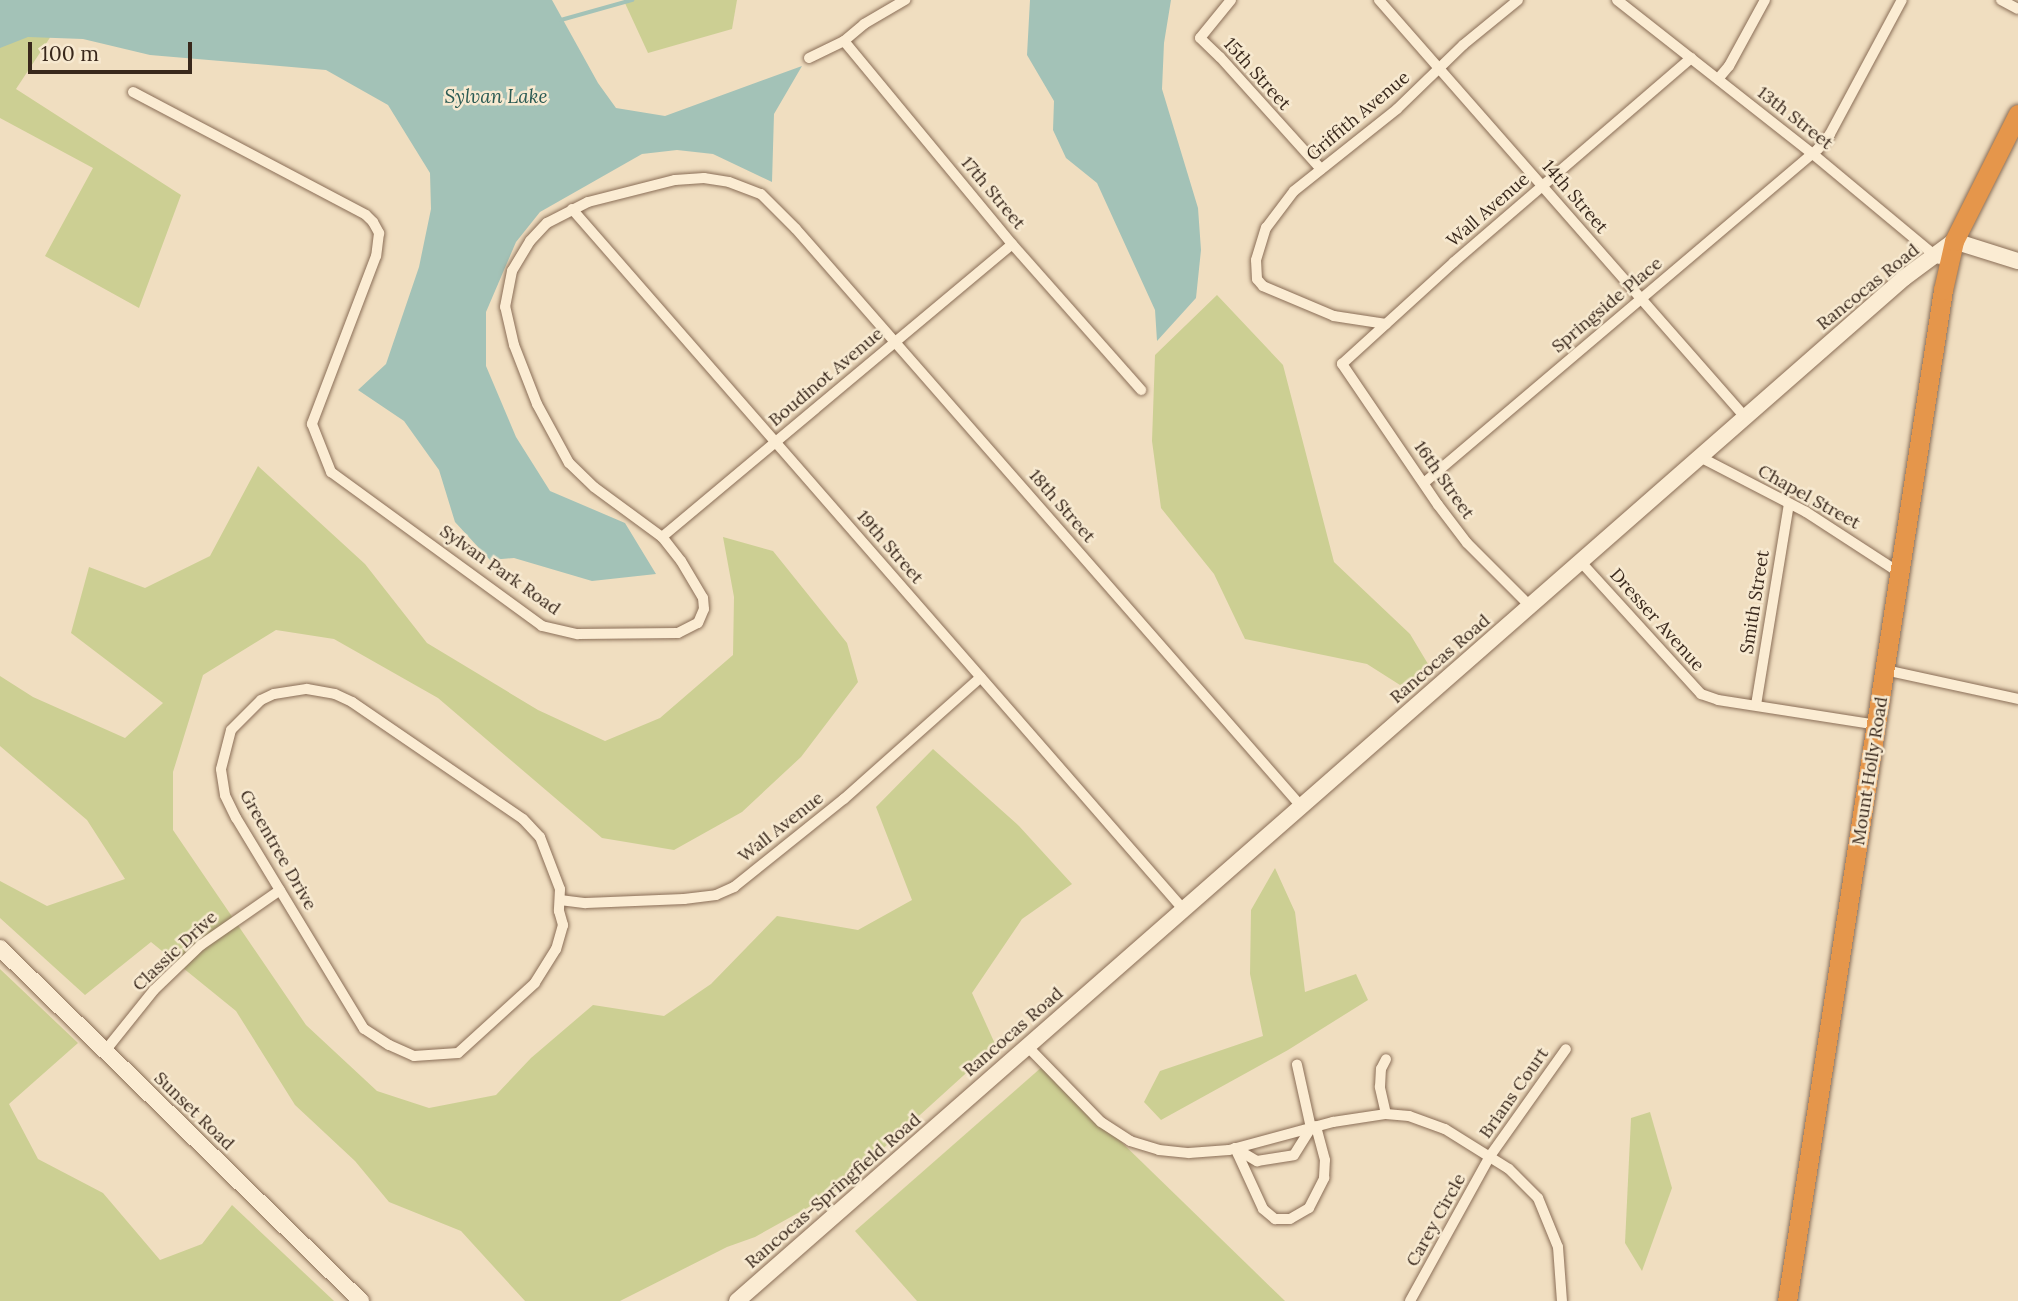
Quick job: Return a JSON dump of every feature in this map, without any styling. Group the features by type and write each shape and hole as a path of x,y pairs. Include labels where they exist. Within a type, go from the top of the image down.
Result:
{"highway":[{"name":"Mount Holly Road","path":"1787,1301 1900,573 1942,261 2018,114"}],"main road":[{"path":"1954,242 1971,244 2018,261"},
{"name":"Rancocas Road","path":"954,1110 1904,278 1942,261"},
{"name":"Sunset Road","path":"0,948 361,1301"},
{"name":"Rancocas-Springfield Road","path":"737,1301 954,1110"}],"street":[{"path":"809,58 844,41 864,24 905,0"},
{"name":"15th Street","path":"1231,0 1200,38 1321,169"},
{"name":"14th Street","path":"1379,0 1745,417"},
{"name":"Griffith Avenue","path":"1386,324 1334,316 1269,290 1257,279 1259,249 1272,218 1284,200 1397,109 1518,0"},
{"name":"13th Street","path":"1618,0 1813,154 1942,261"},
{"path":"1718,79 1729,66 1765,0"},
{"name":"Springside Place","path":"1424,482 1813,154 1830,134 1902,0"},
{"path":"2001,0 2018,9"},
{"name":"17th Street","path":"844,41 1012,244 1141,390"},
{"name":"Wall Avenue","path":"1342,364 1542,186 1692,58"},
{"name":"Sylvan Park Road","path":"133,92 366,215 373,222 379,233 376,256 312,424 331,471 532,619 554,631 578,634 667,634 690,629 698,623 704,609 703,598 681,561 662,537 594,488 569,463 537,404 506,320 508,282 517,260 547,223 572,209 650,185 704,178 742,186 761,194 796,229"},
{"name":"19th Street","path":"572,209 1183,909"},
{"name":"18th Street","path":"796,229 1301,806"},
{"name":"Boudinot Avenue","path":"662,537 1012,244"},
{"name":"16th Street","path":"1342,364 1437,505 1467,542 1530,606"},
{"name":"Chapel Street","path":"1700,457 1844,534 1900,573"},
{"name":"Smith Street","path":"1756,705 1789,504"},
{"name":"Dresser Avenue","path":"1580,561 1694,688 1709,697 1877,725"},
{"path":"1885,670 2018,699"},
{"name":"Wall Avenue","path":"560,900 586,903 684,899 716,895 734,887 844,799 981,677"},
{"name":"Greentree Drive","path":"307,689 335,694 352,702 523,819 540,837 560,890 560,900 561,933 552,958 535,983 458,1053 428,1057 401,1051 364,1029 236,818 225,794 221,769 230,730 261,700 274,694 307,689"},
{"name":"Classic Drive","path":"105,1051 154,989 201,945 280,890"},
{"path":"1027,1046 1101,1122 1130,1141 1181,1153 1235,1149 1314,1127 1386,1114 1409,1116 1433,1124 1490,1156 1530,1188 1545,1210 1561,1261 1562,1301"},
{"name":"Brians Court","path":"1490,1156 1566,1049"},
{"path":"1386,1059 1381,1069 1380,1087 1386,1114"},
{"path":"1235,1149 1264,1209 1275,1219 1290,1219 1304,1212 1313,1202 1324,1178 1325,1160 1297,1065"},
{"path":"1235,1149 1257,1161 1294,1155 1314,1127"},
{"name":"Carey Circle","path":"1410,1301 1490,1156"}],"green space":[{"path":"737,0 732,29 648,53 624,1"},
{"path":"57,27 16,89 181,195 139,308 45,256 93,168 0,118 0,40"},
{"path":"1217,295 1283,365 1334,562 1410,634 1431,669 1400,685 1367,664 1245,639 1214,574 1161,508 1152,441 1155,355"},
{"path":"258,466 365,564 427,643 538,710 605,741 660,718 733,655 734,597 723,537 773,551 847,643 858,682 801,757 742,812 674,850 602,838 438,698 334,639 276,630 203,675 173,772 173,830 306,1025 377,1091 429,1108 496,1095 531,1058 593,1005 664,1016 711,984 777,916 858,930 912,900 876,807 933,749 1019,826 1072,884 1022,919 972,993 996,1046 834,1193 755,1237 727,1247 620,1301 525,1301 461,1231 389,1202 355,1161 295,1105 236,1011 151,942 85,995 0,918 0,881 47,906 125,879 87,820 0,746 0,676 33,697 125,738 163,703 71,633 89,567 145,588 210,556"},
{"path":"1275,868 1295,912 1305,992 1356,974 1368,1000 1288,1050 1161,1120 1144,1102 1160,1071 1263,1036 1250,974 1251,910"},
{"path":"0,969 78,1043 9,1104 38,1159 103,1193 160,1260 202,1244 232,1205 334,1301 0,1301"},
{"path":"1043,1066 1285,1301 917,1301 855,1231"},
{"path":"1650,1112 1672,1188 1642,1271 1625,1243 1631,1118"}],"water":[{"name":"Sylvan Lake","path":"0,0 552,0 598,83 616,108 665,116 802,66 774,114 772,182 713,154 677,150 642,154 540,212 516,242 486,312 486,366 516,437 550,491 625,523 656,574 592,581 514,558 490,560 455,522 439,470 404,421 358,390 386,364 419,267 431,209 430,173 388,105 326,70 150,55 83,39 28,37 0,48"},
{"path":"1030,0 1171,0 1164,43 1162,89 1198,208 1201,250 1196,298 1157,341 1155,310 1097,183 1066,158 1053,130 1054,101 1027,55"}],"waterway":[{"path":"561,20 632,0"}]}
